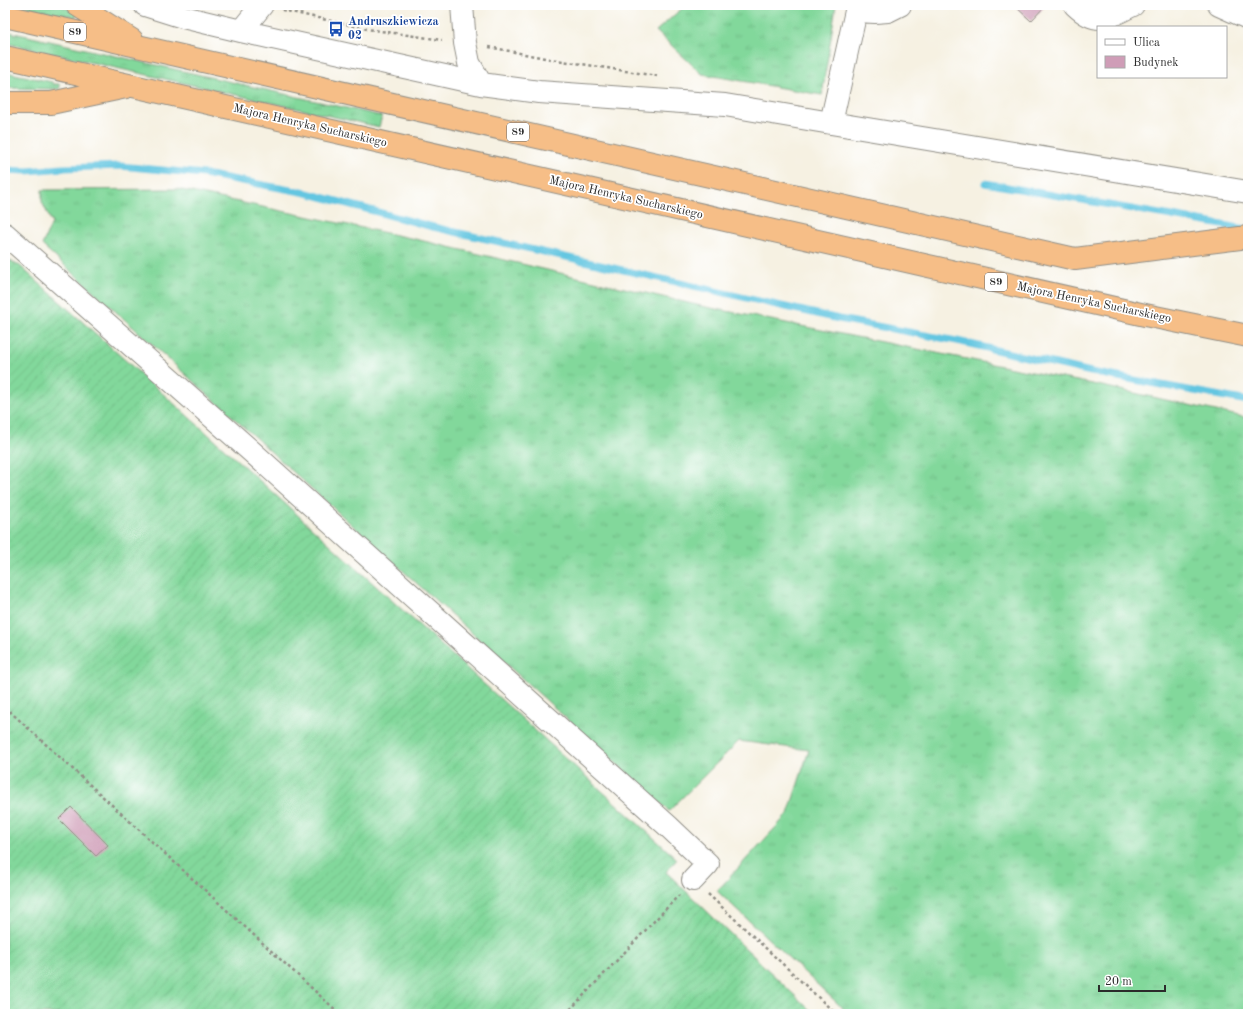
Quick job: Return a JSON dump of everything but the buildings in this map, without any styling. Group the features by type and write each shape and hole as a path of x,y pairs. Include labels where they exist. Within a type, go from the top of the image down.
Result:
{"highway":[{"path":"77,5 145,48"},
{"name":"89","path":"5,16 1075,259 1248,237"},
{"name":"Majora Henryka Sucharskiego","path":"5,57 1145,315 1248,336"},
{"path":"5,102 51,103 133,86"}],"street":[{"path":"144,5 183,17 241,31 481,84 539,92 725,105 1248,192"},
{"path":"462,5 465,43 469,62 481,84"},
{"path":"831,123 857,8 875,12 888,11 900,5"},
{"path":"1075,5 1092,18 1100,18 1110,16 1133,5"},
{"path":"1219,5 1248,18"},
{"path":"241,31 269,7"},
{"path":"5,234 251,451 675,832 708,864 693,880"}],"path":[{"path":"269,7 367,29 447,40"},
{"path":"483,46 550,59 659,76"},
{"path":"5,707 340,1014"},
{"path":"566,1014 693,880 836,1014"}],"green space":[{"path":"19,5 59,5 77,13 76,17 72,17 69,15 67,16"},
{"path":"686,5 836,5 822,95 702,74 656,31"},
{"path":"5,31 382,116 379,127 5,43"},
{"path":"5,72 52,82 53,84 59,84 60,88 5,88"},
{"path":"177,189 415,239 701,306 1102,386 1248,418 1248,1014 849,1014 717,891 788,814 809,750 739,741 669,811 42,245 52,223 42,202 42,190"},
{"path":"5,258 20,266 237,460 677,859 666,872 814,1014 5,1014"}],"waterway":[{"path":"5,170 27,171 120,166 204,174 307,193 433,227 839,319 957,341 1091,372 1248,401"},
{"path":"985,183 1245,229"}],"place":[{"name":"Andruszkiewicza 02","path":"336,29"}]}
